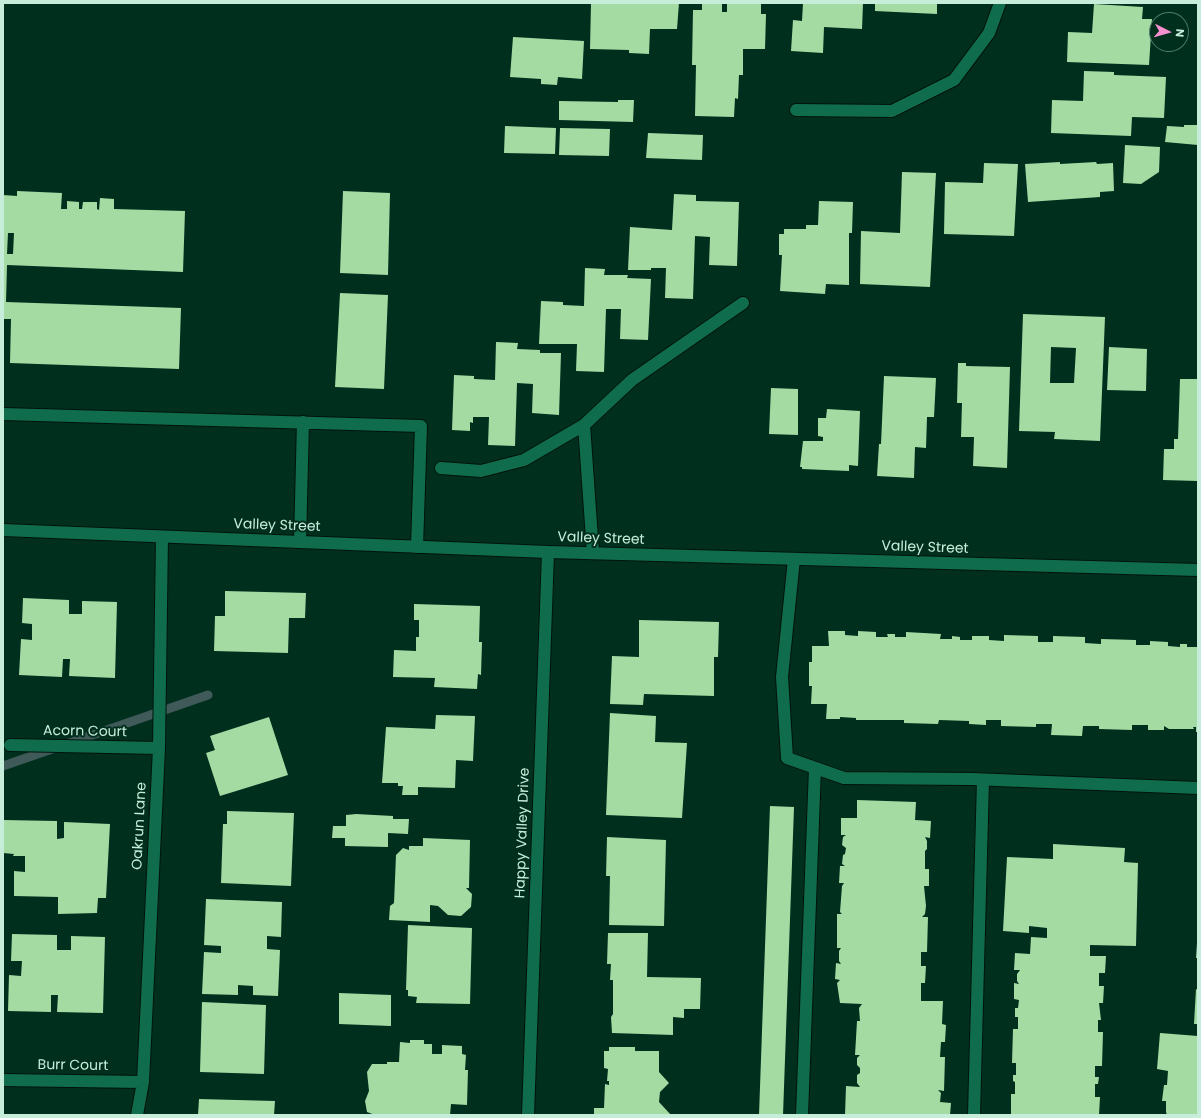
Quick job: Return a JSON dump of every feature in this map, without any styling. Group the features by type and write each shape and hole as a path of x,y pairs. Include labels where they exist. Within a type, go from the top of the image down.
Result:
{"street":[{"path":"796,110 892,112 954,80 989,34 1000,3"},
{"path":"441,468 481,471 524,460 584,425 632,380 742,303"},
{"path":"3,414 421,426 417,547"},
{"path":"300,542 303,422"},
{"path":"584,425 594,553"},
{"name":"Valley Street","path":"3,530 548,552 1198,570"},
{"name":"Oakrun Lane","path":"137,1115 143,1082 159,748 162,537"},
{"name":"Happy Valley Drive","path":"528,1115 548,552"},
{"path":"794,559 782,677 787,758 844,778 983,780 1198,788"},
{"name":"Acorn Court","path":"10,745 159,748"},
{"path":"802,1115 815,768"},
{"path":"974,1115 983,780"},
{"name":"Burr Court","path":"3,1080 143,1082"}],"building":[{"path":"591,3 679,3 677,29 650,29 649,54 629,53 629,50 590,49"},
{"path":"702,3 722,3 722,12 727,12 727,3 761,3 761,14 766,14 765,49 743,49 743,75 739,75 738,99 735,98 734,117 695,116 696,65 692,65 693,10 702,10"},
{"path":"803,3 863,3 862,29 824,27 823,53 791,51 793,20 802,21"},
{"path":"875,3 937,3 937,14 875,11"},
{"path":"1094,4 1143,7 1142,19 1149,19 1149,65 1067,62 1068,32 1092,33"},
{"path":"513,37 584,41 582,79 558,77 557,85 541,84 541,79 510,77"},
{"path":"1084,71 1114,72 1114,75 1166,77 1164,118 1132,117 1131,136 1051,133 1052,100 1083,101"},
{"path":"618,100 634,100 633,122 559,120 559,101 618,102"},
{"path":"1184,125 1198,125 1198,145 1165,142 1167,126 1184,127"},
{"path":"505,126 556,128 555,154 504,153"},
{"path":"560,128 610,129 609,156 559,155"},
{"path":"648,133 703,135 702,160 646,158"},
{"path":"1125,145 1160,147 1159,172 1141,184 1123,183"},
{"path":"1060,162 1060,164 1096,162 1097,164 1113,163 1114,191 1100,192 1100,197 1028,202 1025,164"},
{"path":"984,163 1018,164 1014,236 944,234 945,182 983,183"},
{"path":"902,172 936,173 930,287 860,284 861,231 900,233"},
{"path":"17,191 62,193 61,209 67,209 67,201 79,202 79,209 82,209 83,202 97,202 97,209 99,210 100,198 114,199 114,209 185,211 183,272 7,265 6,302 181,308 179,369 10,363 11,319 3,319 3,195 17,196","holes":["8,233 14,233 13,254 7,254"]},
{"path":"343,191 390,193 388,275 340,273"},
{"path":"674,194 696,195 696,201 739,202 737,266 709,265 710,237 695,236 693,299 665,298 666,268 651,268 651,270 628,270 630,227 672,230"},
{"path":"819,201 853,202 852,233 849,233 849,285 826,284 825,294 780,291 782,255 779,255 779,234 784,234 784,229 806,229 806,225 818,225"},
{"path":"585,268 605,269 604,275 628,275 627,278 651,279 648,340 620,339 621,309 606,309 604,372 576,371 577,344 539,344 541,301 563,302 563,305 584,306"},
{"path":"340,293 388,295 384,389 335,387"},
{"path":"1023,314 1105,317 1100,441 1054,439 1055,432 1019,431","holes":["1051,347 1076,348 1074,383 1050,383"]},
{"path":"496,342 518,343 517,349 540,350 540,353 561,353 559,415 532,413 533,384 517,383 515,446 488,445 489,417 473,417 473,423 470,422 470,431 452,430 454,375 474,376 474,379 495,380"},
{"path":"1109,347 1147,349 1146,391 1107,390"},
{"path":"958,363 966,363 966,366 1010,367 1007,468 973,466 974,437 961,437 962,403 957,403"},
{"path":"884,376 936,378 934,417 927,417 926,448 915,447 914,478 877,476 879,444 881,444"},
{"path":"1180,379 1198,379 1198,481 1163,480 1164,449 1174,449 1174,439 1178,439"},
{"path":"771,388 798,389 798,435 769,434"},
{"path":"827,409 860,411 858,466 849,465 849,471 802,469 802,467 800,467 803,441 823,441 823,437 818,436 818,418 826,418"},
{"path":"225,591 306,593 305,618 289,618 288,653 214,651 215,616 225,616"},
{"path":"23,598 69,600 69,614 82,614 82,601 117,602 115,678 69,676 70,659 63,659 62,677 19,675 21,639 32,640 32,624 22,623"},
{"path":"414,604 480,606 479,642 482,642 481,675 478,674 477,689 434,687 435,678 393,677 394,650 416,651 416,637 419,637 419,620 414,620"},
{"path":"639,620 719,622 718,657 714,657 714,696 644,694 643,705 610,704 612,656 639,657"},
{"path":"828,631 845,631 845,635 858,636 858,631 876,632 876,637 888,637 887,634 895,634 895,637 906,637 906,632 941,634 940,639 952,639 952,636 960,637 960,640 972,640 972,636 989,636 989,640 1004,641 1004,635 1038,636 1038,642 1053,642 1053,636 1085,637 1085,643 1101,644 1101,639 1136,640 1136,645 1150,645 1150,641 1168,642 1168,646 1180,647 1180,644 1187,644 1187,647 1198,647 1198,732 1196,732 1196,727 1193,727 1194,729 1169,729 1164,726 1164,730 1148,730 1148,725 1132,725 1132,730 1099,729 1099,726 1083,726 1082,736 1051,735 1052,724 1036,724 1036,727 1001,726 1001,720 986,720 986,725 969,724 969,721 939,720 938,724 904,723 904,720 856,720 856,718 840,717 840,719 826,719 827,704 811,704 812,686 809,686 809,662 812,662 812,646 829,646"},
{"path":"610,713 656,716 655,742 687,743 682,818 606,815"},
{"path":"436,715 475,716 473,761 456,760 455,788 418,787 418,795 402,795 403,786 398,786 398,783 382,783 386,727 435,729"},
{"path":"269,717 288,775 220,796 206,753 215,750 210,736"},
{"path":"857,800 916,802 915,820 931,821 930,838 925,837 927,841 927,849 925,851 925,869 929,869 929,886 924,886 926,906 925,914 922,917 928,917 927,952 921,952 921,966 926,966 925,983 921,983 921,1001 943,1001 942,1024 946,1025 945,1042 941,1042 940,1057 945,1057 944,1091 938,1090 941,1093 940,1102 951,1103 950,1115 845,1115 846,1086 860,1087 857,1083 857,1075 860,1073 860,1068 857,1065 857,1058 860,1055 855,1055 857,1021 860,1021 859,1008 862,1004 840,1003 837,983 840,980 835,979 836,963 841,964 839,961 839,951 841,948 837,948 837,914 842,914 840,912 842,886 844,883 839,883 840,866 845,866 842,864 843,855 845,854 846,848 842,845 843,837 846,835 841,835 841,818 857,818"},
{"path":"770,806 794,807 783,1115 759,1115"},
{"path":"227,811 294,813 291,886 221,883 223,824 227,824"},
{"path":"356,814 393,816 393,819 409,819 408,834 388,833 388,847 345,846 345,838 332,838 333,826 346,826 346,815"},
{"path":"3,820 57,821 57,839 64,838 64,822 110,824 106,898 98,898 97,913 58,914 58,897 14,896 14,871 25,872 25,856 13,856 14,854 3,853"},
{"path":"607,837 666,840 664,926 609,925 610,876 606,876"},
{"path":"423,838 470,840 469,888 466,888 472,894 471,907 461,916 448,915 438,906 430,905 430,922 389,920 390,906 394,903 396,855 403,848 409,850 409,846 423,846"},
{"path":"1053,844 1125,848 1124,862 1138,863 1136,946 1090,945 1090,956 1106,956 1105,973 1099,973 1099,986 1104,986 1103,1003 1099,1003 1101,1020 1098,1020 1098,1032 1103,1032 1102,1066 1095,1066 1095,1077 1099,1077 1098,1084 1095,1084 1095,1097 1100,1097 1099,1115 1011,1115 1011,1094 1015,1094 1015,1082 1013,1081 1013,1075 1016,1075 1016,1063 1012,1063 1013,1029 1018,1029 1018,1017 1015,1017 1015,1008 1018,1008 1019,1000 1014,999 1014,983 1019,984 1017,981 1017,974 1020,970 1014,970 1015,953 1030,954 1031,937 1047,938 1047,928 1029,926 1029,933 1003,931 1007,857 1053,859"},
{"path":"206,899 282,902 281,937 267,936 267,949 280,950 278,996 253,995 253,986 238,985 238,995 202,994 204,952 221,953 221,946 204,945"},
{"path":"408,925 472,928 470,1004 416,1003 417,997 408,996 408,990 406,990"},
{"path":"608,933 648,933 647,977 701,978 700,1009 684,1009 684,1018 673,1017 673,1035 612,1033 611,1017 613,1014 613,980 610,980 611,964 607,964"},
{"path":"12,934 57,935 57,950 71,950 71,936 105,937 103,1013 57,1012 58,995 51,995 51,1012 8,1011 9,975 21,976 22,961 11,961"},
{"path":"1197,943 1198,958 1196,958"},
{"path":"1196,989 1198,990 1198,1024 1194,1024"},
{"path":"339,993 391,995 391,1026 339,1024"},
{"path":"202,1002 266,1005 264,1074 200,1072"},
{"path":"1160,1033 1198,1036 1198,1115 1167,1115 1166,1101 1162,1101 1164,1085 1167,1085 1168,1071 1157,1069"},
{"path":"410,1040 424,1040 424,1044 432,1044 432,1054 442,1054 442,1045 462,1046 462,1054 466,1055 465,1070 468,1070 467,1105 451,1104 450,1115 375,1115 367,1112 365,1101 369,1091 367,1072 372,1064 399,1062 400,1042 410,1043"},
{"path":"609,1047 635,1047 635,1051 659,1051 659,1072 669,1083 660,1092 659,1102 671,1115 594,1115 594,1108 604,1108 605,1084 609,1085 609,1081 607,1081 608,1069 604,1068 604,1051 609,1051"},
{"path":"199,1099 275,1101 274,1115 198,1115"}],"waterway":[{"path":"3,766 208,695"}]}
